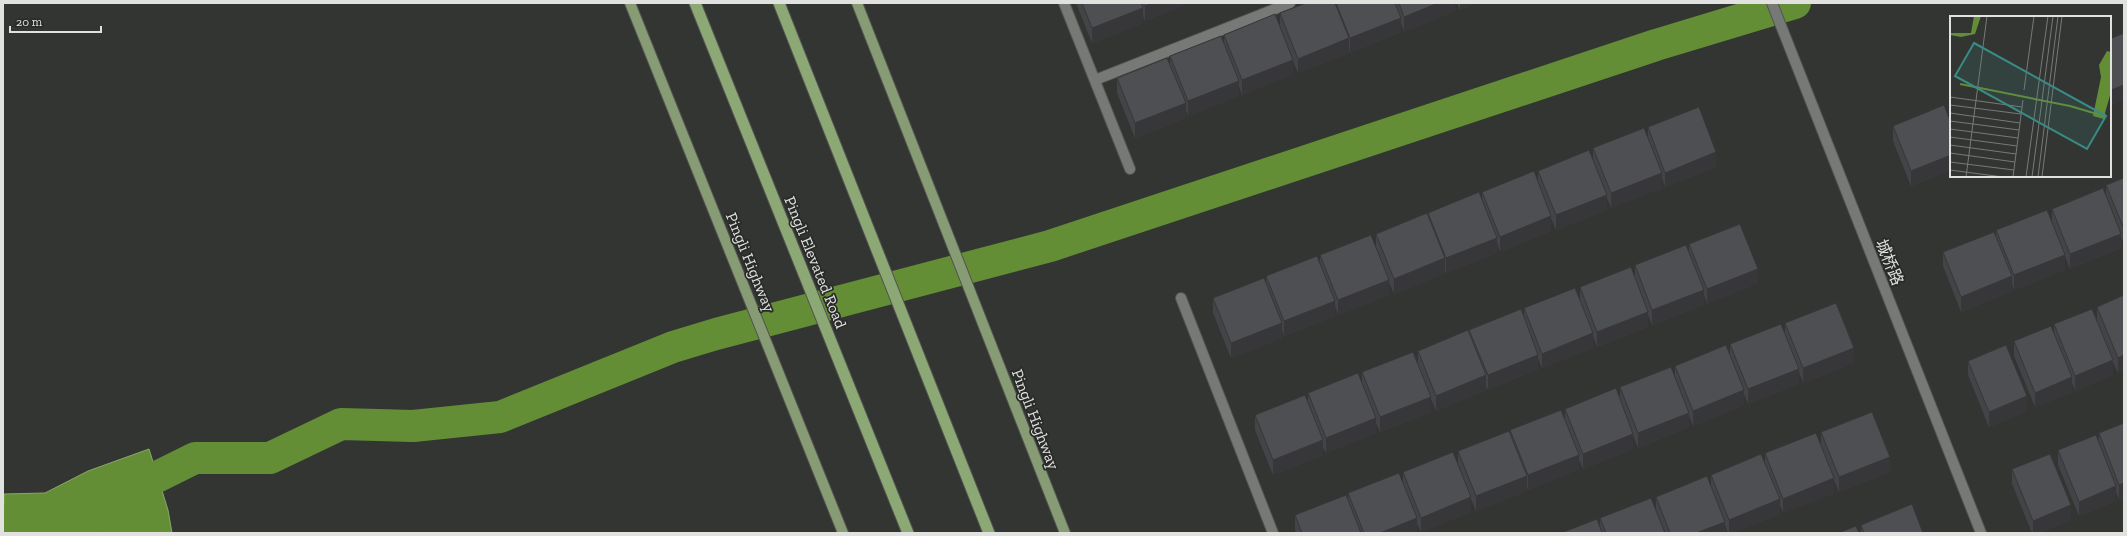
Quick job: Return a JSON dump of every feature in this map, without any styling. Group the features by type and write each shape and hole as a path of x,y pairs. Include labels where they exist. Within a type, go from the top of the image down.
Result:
{"highway":[{"name":"Pingli Elevated Road","path":"695,3 908,533"},
{"path":"779,3 989,533"}],"main road":[{"name":"Pingli Highway","path":"630,3 843,533"},
{"name":"Pingli Highway","path":"857,3 1065,533"}],"street":[{"path":"1064,3 1130,169"},
{"path":"1095,80 1290,3"},
{"name":"城桥路","path":"1772,3 1981,533"},
{"path":"1181,298 1273,533"}],"shaded area":[{"path":"149,449 168,510 172,533 3,533 4,494 45,493 88,471"}],"building":[{"path":"1082,3 1141,3 1143,8 1092,28"},
{"path":"1143,3 1152,3 1145,6"},
{"path":"1306,3 1335,3 1349,38 1298,59 1280,13"},
{"path":"1336,3 1395,3 1401,18 1350,38"},
{"path":"1399,3 1438,3 1404,17"},
{"path":"1275,14 1293,60 1242,80 1224,35"},
{"path":"2124,33 2124,85 2111,90 2111,39"},
{"path":"1221,36 1239,81 1188,101 1170,56"},
{"path":"1167,58 1186,103 1135,123 1117,78"},
{"path":"1944,105 1950,120 1950,155 1911,171 1893,126"},
{"path":"1699,107 1716,152 1665,173 1648,127"},
{"path":"1644,128 1662,173 1611,193 1593,148"},
{"path":"1589,150 1607,195 1556,215 1538,171"},
{"path":"1534,171 1551,216 1500,237 1482,192"},
{"path":"2124,178 2124,229 2106,185"},
{"path":"2103,188 2121,234 2070,254 2052,209"},
{"path":"1479,192 1497,238 1446,258 1428,213"},
{"path":"2047,210 2065,255 2014,275 1996,230"},
{"path":"1427,213 1445,258 1394,279 1376,234"},
{"path":"1740,224 1758,269 1707,289 1689,244"},
{"path":"1994,232 2012,276 1961,297 1943,252"},
{"path":"1371,235 1389,280 1338,300 1320,255"},
{"path":"1686,245 1704,290 1652,310 1635,265"},
{"path":"1317,256 1335,301 1284,321 1266,276"},
{"path":"1631,267 1648,312 1597,332 1580,287"},
{"path":"1264,278 1282,323 1231,343 1213,298"},
{"path":"1575,288 1593,333 1542,354 1524,308"},
{"path":"2124,295 2124,355 2118,358 2097,307"},
{"path":"1836,303 1854,348 1803,368 1785,323"},
{"path":"1521,309 1538,355 1488,375 1469,330"},
{"path":"2092,309 2113,360 2075,376 2054,324"},
{"path":"1781,324 1799,369 1748,389 1730,344"},
{"path":"2051,326 2072,377 2035,393 2014,341"},
{"path":"1468,330 1486,375 1436,396 1418,351"},
{"path":"1726,345 1744,390 1693,411 1675,366"},
{"path":"2006,345 2027,396 1989,412 1968,361"},
{"path":"1413,352 1431,397 1380,417 1362,372"},
{"path":"1671,367 1689,413 1638,433 1620,387"},
{"path":"1358,373 1376,418 1326,438 1308,393"},
{"path":"1616,388 1633,434 1583,454 1565,409"},
{"path":"1305,395 1323,440 1273,460 1255,415"},
{"path":"1561,410 1579,455 1528,475 1510,430"},
{"path":"1872,412 1890,457 1839,477 1821,432"},
{"path":"2124,423 2124,483 2119,485 2099,433"},
{"path":"1509,431 1527,476 1476,496 1458,451"},
{"path":"1816,433 1834,478 1783,499 1765,453"},
{"path":"2096,435 2116,486 2079,502 2058,450"},
{"path":"1453,452 1471,497 1421,518 1403,472"},
{"path":"1761,454 1780,499 1729,520 1711,475"},
{"path":"2050,454 2071,505 2033,521 2012,469"},
{"path":"1399,473 1417,518 1380,533 1364,533 1348,493"},
{"path":"1707,476 1725,522 1696,533 1670,533 1656,497"},
{"path":"1346,495 1361,533 1302,533 1295,515"},
{"path":"1651,498 1665,533 1606,533 1600,518"},
{"path":"1912,504 1923,533 1864,533 1861,525"},
{"path":"1597,519 1602,533 1561,533"},
{"path":"1856,526 1859,533 1838,533"}],"waterway":[{"path":"81,533 76,517 195,458 270,458 341,424 413,426 500,417 673,347 716,334 1050,246 1656,45 1795,3"}]}
